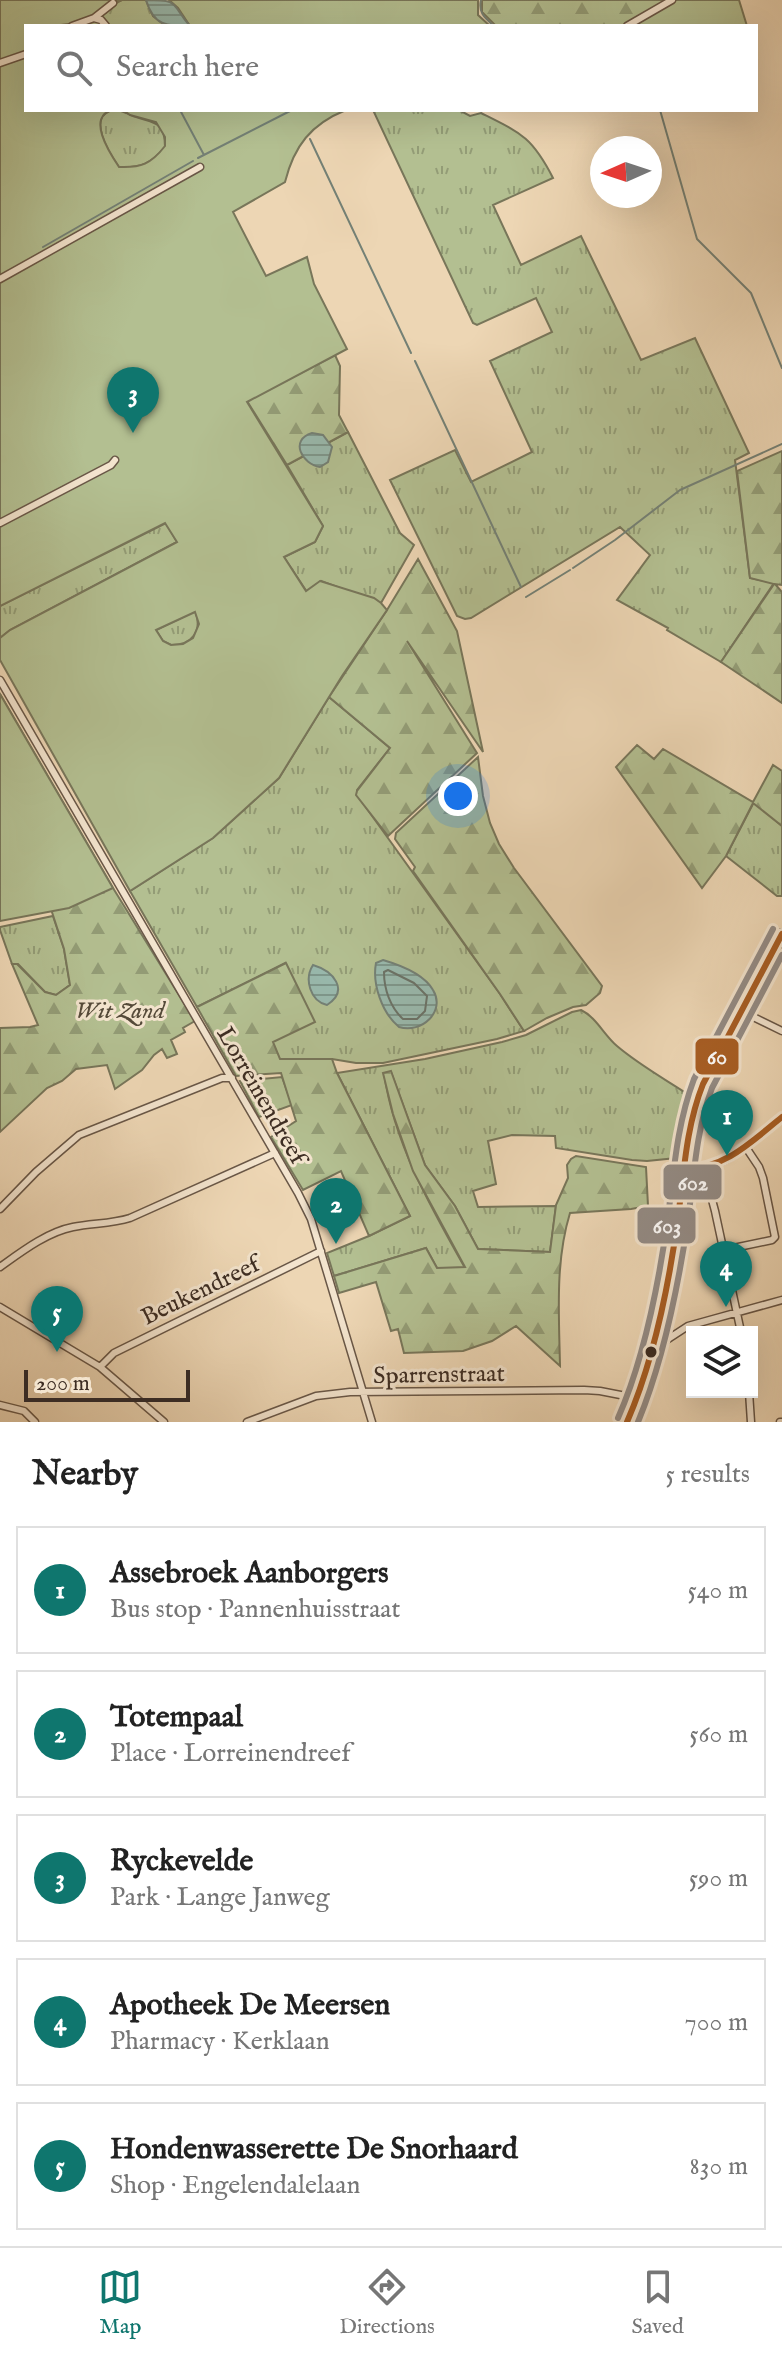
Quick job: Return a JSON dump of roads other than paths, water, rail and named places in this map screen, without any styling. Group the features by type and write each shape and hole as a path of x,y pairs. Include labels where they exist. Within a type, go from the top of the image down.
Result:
{"main road":[{"path":"627,1422 654,1339 672,1255 691,1119 699,1093 782,934"}],"street":[{"path":"630,24 672,0"},
{"path":"78,24 94,18 113,3"},
{"path":"94,18 104,24"},
{"path":"0,63 24,55"},
{"path":"0,279 200,167"},
{"path":"0,523 111,465 115,460"},
{"name":"Lorreinendreef","path":"0,680 311,1219 372,1422"},
{"path":"741,1011 782,1031"},
{"path":"0,1209 79,1135 222,1078 232,1078"},
{"path":"684,1169 704,1170 724,1162 782,1117"},
{"path":"724,1250 775,1237 763,1178 745,1146"},
{"path":"0,1267 60,1231 130,1218 275,1153"},
{"path":"704,1170 740,1326"},
{"name":"Beukendreef","path":"100,1367 114,1353 321,1251"},
{"path":"654,1339 665,1341 688,1326 782,1300"},
{"path":"0,1307 100,1367 164,1422"},
{"name":"Sparrenstraat","path":"247,1422 316,1396 364,1392 584,1390 636,1398"},
{"path":"749,1398 751,1422"},
{"path":"0,1405 24,1411 35,1422"}],"water":[{"path":"146,0 170,2 189,24 162,23 149,9"},
{"path":"312,433 323,435 332,447 328,462 320,467 308,461 301,452 301,441"},
{"path":"383,960 418,975 433,990 436,998 434,1013 423,1024 399,1027 388,1014 380,998 375,971 376,963"},
{"path":"313,965 332,976 338,987 334,999 327,1005 316,999 310,989 309,977"}],"waterway":[{"path":"481,0 481,12 492,24"},
{"path":"181,112 204,155"},
{"path":"198,158 288,112"},
{"path":"661,112 697,239 751,293 782,368"},
{"path":"310,139 411,353"},
{"path":"43,247 193,161"},
{"path":"415,361 521,587"},
{"path":"573,568 680,490 782,444"},
{"path":"526,597 570,570"}],"place":[{"name":"Ryckevelde","path":"133,433"},
{"name":"Assebroek Aanborgers","path":"727,1156"},
{"name":"Totempaal","path":"336,1244"},
{"name":"Apotheek De Meersen","path":"726,1307"},
{"name":"Hondenwasserette De Snorhaard","path":"57,1352"}],"park label":[{"name":"Wit Zand","path":"120,1010"}]}
